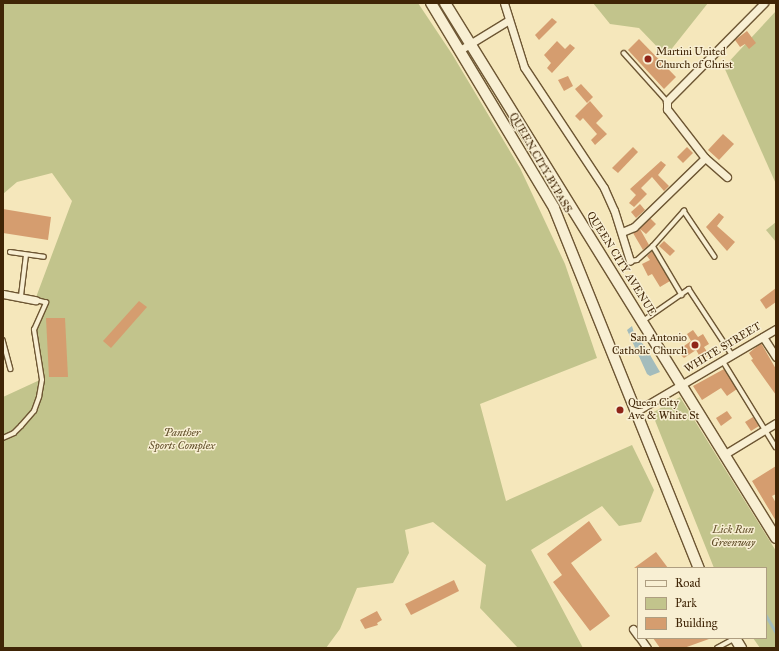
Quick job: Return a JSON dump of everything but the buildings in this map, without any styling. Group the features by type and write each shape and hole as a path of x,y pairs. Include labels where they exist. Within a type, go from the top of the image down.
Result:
{"main road":[{"name":"QUEEN CITY BYPASS","path":"431,3 554,208 699,567"},
{"path":"445,3 470,44"},
{"name":"QUEEN CITY AVENUE","path":"470,44 776,538"},
{"path":"736,639 741,648"}],"street":[{"name":"QUEEN CITY AVENUE","path":"504,3 518,52 531,81 593,168 614,210 630,261"},
{"path":"727,177 705,158 667,109 667,101 764,3"},
{"path":"460,50 509,20"},
{"path":"622,232 634,227 705,158"},
{"path":"3,294 21,296 35,300"},
{"name":"WHITE STREET","path":"635,412 682,386 776,329"},
{"path":"764,337 776,357"},
{"path":"725,454 776,423"},
{"path":"633,629 637,634"},
{"path":"641,639 648,648"}],"lane":[{"path":"624,54 667,101"},
{"path":"630,261 637,260 653,246 684,210 715,257"},
{"path":"653,246 682,296"},
{"path":"10,252 44,258"},
{"path":"21,296 26,255"},
{"path":"642,321 682,296 689,289 732,356"},
{"path":"3,438 14,433 21,426 34,411 39,397 42,380 34,330 46,303 35,300"},
{"path":"3,340 11,369"},
{"path":"723,361 776,447"},
{"path":"717,648 733,639"}],"green space":[{"name":"Panther Sports Complex","path":"3,3 418,3 452,54 520,168 565,264 597,358 480,404 506,501 632,445 654,490 641,522 619,526 602,506 531,550 583,648 518,648 480,608 486,565 433,522 405,530 409,553 393,583 357,588 340,629 326,648 3,648 3,397 42,379 34,330 46,303 35,300 72,201 52,173 17,182 3,194"},
{"path":"593,3 708,3 666,56 639,28 610,24"},
{"path":"776,11 776,184 724,67"},
{"path":"776,222 776,242 766,230"},
{"name":"Lick Run Greenway","path":"680,397 776,551 776,648 760,648 754,639 767,639 767,567 714,567 652,413"}],"water":[{"path":"632,326 634,333 646,348 660,372 650,376 647,374 627,330"}],"waterway":[{"path":"767,617 776,632"}],"place":[{"name":"Martini United Church of Christ","path":"648,59"},
{"name":"San Antonio Catholic Church","path":"695,345"},
{"name":"Queen City Ave & White St","path":"620,410"}]}
